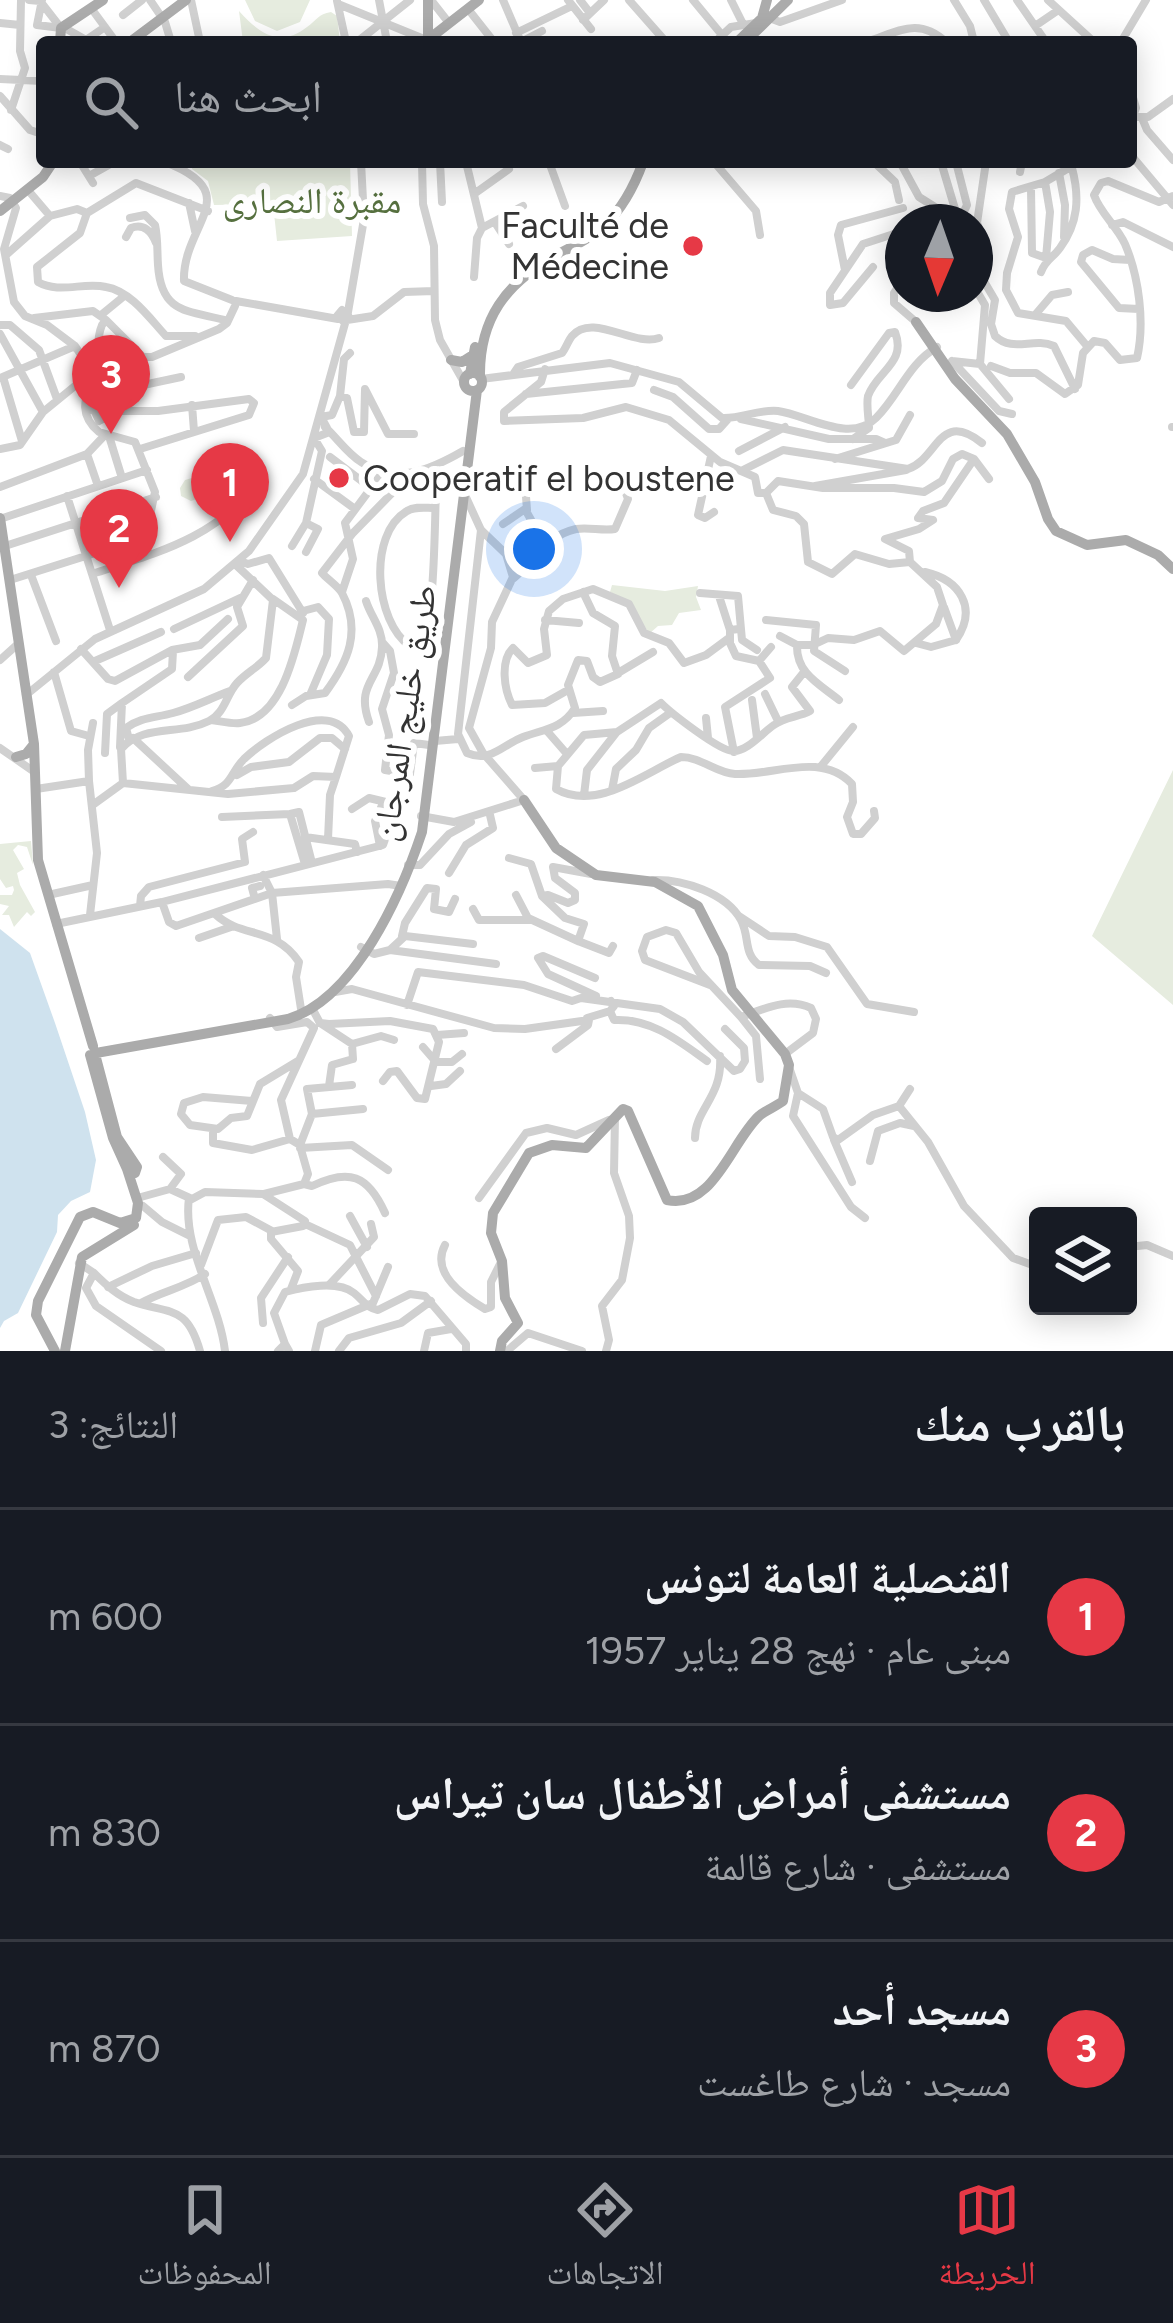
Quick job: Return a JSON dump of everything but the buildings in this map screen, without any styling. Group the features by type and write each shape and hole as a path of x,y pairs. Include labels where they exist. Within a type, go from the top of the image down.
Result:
{"main road":[{"path":"62,32 103,0"},
{"path":"139,36 188,0"},
{"path":"428,36 430,0"},
{"path":"434,36 479,0"},
{"path":"746,36 758,23 767,0"},
{"path":"749,36 788,0"},
{"path":"0,211 6,199 31,186 48,168"},
{"path":"476,381 477,354 488,320 504,295 527,273 602,228 628,196 638,168"},
{"path":"916,322 949,361 958,382"},
{"path":"936,347 958,382 1007,434 1056,531 1088,545 1126,539 1158,555 1173,569"},
{"path":"452,363 477,354"},
{"name":"طريق خليج المرجان","path":"462,491 476,381"},
{"name":"طريق خليج المرجان","path":"333,990 348,985 408,865 422,816 476,381"},
{"path":"0,518 34,744 37,848 46,895 96,1050 113,1138 132,1168 142,1202 138,1223 121,1227 94,1212 76,1223 36,1307 55,1351"},
{"path":"14,756 26,754 34,744"},
{"path":"503,1351 502,1341 518,1323 505,1298 502,1261 491,1233 493,1213 530,1153 552,1145 586,1148 623,1108 664,1196 672,1203 679,1201 708,1187 756,1118 783,1101 787,1060 746,1015 698,906 663,885 604,878 592,872 556,848 524,800"},
{"name":"طريق خليج المرجان","path":"96,1050 307,1010 333,990 363,948"},
{"path":"65,1351 85,1253 115,1240 139,1210 132,1168"}],"street":[{"path":"11,110 26,68 20,51 25,0 41,1"},
{"path":"123,15 146,0 163,19 169,36"},
{"path":"188,0 198,36"},
{"path":"380,0 386,36"},
{"path":"363,36 410,0"},
{"path":"430,0 449,23"},
{"path":"503,0 518,36"},
{"path":"587,16 604,0"},
{"path":"629,0 660,36"},
{"path":"693,0 716,36"},
{"path":"731,0 743,24"},
{"path":"772,19 780,22 842,0"},
{"path":"954,0 972,36"},
{"path":"984,0 1005,36"},
{"path":"1017,0 1042,36"},
{"path":"1048,0 1086,36"},
{"path":"1124,36 1146,0"},
{"path":"41,1 37,25 62,32"},
{"path":"41,1 62,32"},
{"path":"337,2 417,36"},
{"path":"337,2 345,36"},
{"path":"523,36 573,2 587,16 591,29"},
{"path":"91,8 112,36"},
{"path":"468,9 489,36"},
{"path":"1035,26 1057,10"},
{"path":"0,23 20,25"},
{"path":"723,36 743,24 758,23"},
{"path":"886,36 918,26 939,36"},
{"path":"92,36 105,27"},
{"path":"528,36 542,31"},
{"path":"0,79 36,80"},
{"path":"0,96 36,132"},
{"path":"1137,118 1173,99"},
{"path":"1137,120 1173,160"},
{"path":"1137,162 1172,200"},
{"path":"84,168 91,179 106,168"},
{"path":"189,168 207,191 208,211 186,251 184,281 233,305"},
{"path":"292,546 306,523 322,451 322,429 364,219 362,168"},
{"path":"422,168 422,204 434,246 435,320 452,363 476,381 596,362 679,382 712,412 732,418 829,439 885,443"},
{"path":"440,168 442,202"},
{"path":"468,168 482,229 474,277"},
{"path":"496,168 498,177"},
{"path":"551,168 565,206"},
{"path":"719,168 756,211 760,235"},
{"path":"845,270 839,228 901,204 895,182 880,168"},
{"path":"903,168 919,197 930,204"},
{"path":"943,168 954,204"},
{"path":"958,168 966,204"},
{"path":"980,204 985,168"},
{"path":"1064,168 1046,182 1012,192 1009,209 1018,237 1006,290 1018,313 1066,321 1087,346"},
{"path":"1046,258 1061,247 1078,213 1072,168"},
{"path":"475,194 509,169"},
{"path":"422,178 441,178"},
{"path":"1042,272 1050,212 1046,182"},
{"path":"1087,346 1102,342 1120,360 1137,358 1138,309 1130,260 1095,200 1101,183 1113,182 1159,202 1172,200"},
{"path":"205,335 166,336 155,320 108,287 48,287 36,279 39,263 80,233 87,213 136,183 208,211"},
{"path":"31,186 50,216"},
{"path":"1031,188 1032,254 1046,258"},
{"path":"6,199 16,213 5,256 14,302 25,316 75,346 98,380 92,410 98,421 126,410 158,411 249,399 254,406 249,415 140,449"},
{"path":"189,203 195,233"},
{"path":"482,229 523,206"},
{"path":"149,218 155,208"},
{"path":"5,256 50,216 77,209 87,213"},
{"path":"130,218 141,214 157,230 160,287 166,298 191,313 233,305 374,316 404,292 434,291"},
{"path":"1112,225 1123,222 1173,247"},
{"path":"496,224 509,244"},
{"path":"126,236 131,228 140,226 149,230 156,245"},
{"path":"873,267 843,303 833,307 829,296 863,244 885,237"},
{"path":"1130,260 1092,250 1081,262 1119,308 1138,309"},
{"path":"1034,316 1052,296 1068,292"},
{"path":"124,296 104,318 97,337 85,413 94,429 130,439 140,449 156,497 137,539 143,557"},
{"path":"993,296 995,336 1011,346 1040,342 1054,346 1075,388"},
{"path":"142,357 205,335 233,305"},
{"path":"33,318 93,311 142,357"},
{"path":"904,312 916,322"},
{"path":"985,312 985,365 1009,399"},
{"path":"43,412 0,330 10,325 37,346 57,399"},
{"path":"514,374 518,367 562,353 576,332 586,328 644,341 659,338"},
{"path":"851,385 889,333 895,332 899,352 868,396 867,431 853,439"},
{"path":"22,443 2,377 75,346"},
{"path":"949,361 1036,373 1062,394 1075,388 1087,346"},
{"path":"654,390 673,398 709,429 719,429 732,418 772,411 836,427 869,423 920,356 936,347"},
{"path":"26,695 110,630 196,594 238,563 295,489 340,396 344,359 350,353"},
{"path":"126,410 142,357"},
{"path":"949,361 999,411 1012,414"},
{"path":"545,369 541,382 504,412 504,421 583,418 626,407 669,420 727,467 756,478 757,492 766,493"},
{"path":"526,394 631,383 637,370"},
{"path":"0,449 22,443 43,412 92,372"},
{"path":"92,410 134,387 181,377"},
{"path":"340,396 347,398 357,434 367,427 362,391 366,389 388,434 414,434"},
{"path":"192,405 194,431"},
{"path":"833,461 901,435 910,415"},
{"path":"739,451 785,427"},
{"path":"322,429 361,463 383,472 416,473 464,451"},
{"path":"814,486 908,470 920,465 937,440 950,433 971,434 982,443"},
{"path":"0,487 87,454 107,435"},
{"path":"107,435 122,478"},
{"path":"743,470 783,450 908,470"},
{"path":"87,454 98,486"},
{"path":"766,493 778,481 924,492 942,481 957,454 974,460 989,478"},
{"path":"711,456 698,515 705,518 714,512"},
{"path":"330,457 370,488"},
{"path":"956,640 937,587 910,562 909,551 885,539 919,530 933,520 918,518 944,503 974,460"},
{"path":"435,508 412,508 400,517 382,556 383,607 398,637 410,646 421,645 425,638 435,508 437,466"},
{"path":"0,518 147,470"},
{"path":"292,705 326,693 349,659 350,629 342,592 353,559 344,525 383,472"},
{"path":"314,478 355,508"},
{"path":"92,574 174,547 231,515 262,479"},
{"path":"408,865 422,864 455,826 524,800 486,757 474,739 470,721 480,697 493,619 512,579 545,545 563,532 580,528 615,529 628,499 622,482"},
{"path":"525,483 526,512 545,545"},
{"path":"342,592 322,574 348,538 394,490"},
{"path":"462,491 481,530 506,554 512,579"},
{"path":"766,493 773,511 804,524 806,560 826,572 837,573 855,554 889,564 910,562"},
{"path":"67,496 110,630"},
{"path":"5,546 156,497"},
{"path":"503,524 526,512"},
{"path":"306,523 318,529 306,552"},
{"path":"481,530 458,739 467,753 486,757 526,736 547,731 573,713 603,711"},
{"path":"10,580 137,539"},
{"path":"121,749 131,738 211,720 245,722 272,701 295,661 303,616 269,558 238,563"},
{"path":"238,563 272,598 303,616"},
{"path":"916,643 931,646 956,640 968,617 947,578 920,571"},
{"path":"31,574 56,640"},
{"path":"188,676 244,625 237,610 253,580"},
{"path":"568,690 540,704 515,705 508,700 507,654 516,648 528,662 543,659 549,650 545,620 554,606 598,590 629,604 644,633 669,643 684,663 706,655 732,632 738,596 700,593"},
{"path":"583,592 593,613 617,630 612,656 618,673"},
{"path":"0,603 12,594"},
{"path":"719,596 740,659 759,662 770,679 725,706 734,752"},
{"path":"174,629 241,598"},
{"path":"211,720 231,691 266,658 272,598"},
{"path":"366,601 382,643 391,651 394,673 382,709 389,735 386,770 410,773 414,743 458,739"},
{"path":"780,636 797,645 828,638 854,640 877,631 902,651 936,625 943,605"},
{"path":"303,616 318,607 329,619 327,655 310,695"},
{"path":"81,649 113,681 172,650 193,647 228,619"},
{"path":"545,620 580,623"},
{"path":"766,620 815,625 818,655 845,671"},
{"path":"95,661 161,632"},
{"path":"732,632 757,650"},
{"path":"0,660 19,643"},
{"path":"369,722 362,695 382,643"},
{"path":"797,645 804,672 839,700"},
{"path":"193,647 202,664"},
{"path":"759,662 771,647"},
{"path":"105,753 107,714 172,669 172,650"},
{"path":"573,713 568,690 578,660 587,661 592,676 600,682 653,652"},
{"path":"54,672 70,731 89,736"},
{"path":"734,752 778,721 810,711 793,687 804,672"},
{"path":"189,790 131,738 126,728 231,691"},
{"path":"765,694 778,721"},
{"path":"752,700 757,738"},
{"path":"122,703 123,783"},
{"path":"584,795 586,770 617,732 661,703 734,752"},
{"path":"612,790 616,769 636,750 649,728 670,713"},
{"path":"201,793 224,788 246,758 317,718 332,720 349,736 330,795 328,839"},
{"path":"706,718 708,738"},
{"path":"90,915 97,854 89,781 93,723"},
{"path":"820,766 853,727"},
{"path":"547,731 567,754"},
{"path":"617,732 584,735 558,766 558,791 584,795 612,790 686,756 738,774 820,766 836,770 852,784 853,802 847,817 853,834 861,834 874,811"},
{"path":"233,778 246,769 290,762 320,738 332,738 346,750"},
{"path":"0,748 36,772"},
{"path":"535,768 558,766"},
{"path":"94,804 123,783 201,793 288,789 314,776 335,777"},
{"path":"36,789 89,781"},
{"path":"55,924 262,880 309,863 379,848 385,842 394,804 369,798 352,809"},
{"path":"379,848 375,821 382,803"},
{"path":"422,816 455,826 510,804"},
{"path":"222,817 299,812 309,863"},
{"path":"290,814 309,863"},
{"path":"449,873 464,848 493,828 490,815"},
{"path":"140,906 142,893 149,887 245,862 243,836 253,832"},
{"path":"305,837 355,844 361,851"},
{"path":"509,858 531,864 542,896 566,919 584,924 578,941"},
{"path":"542,896 568,903 575,900 575,893 555,878 553,867 592,872"},
{"path":"262,880 272,893 277,938"},
{"path":"255,899 252,888 262,880"},
{"path":"646,880 700,888 769,936 794,937 827,947 867,1004 914,1012"},
{"path":"46,895 93,885"},
{"path":"162,902 172,926 272,893 396,885"},
{"path":"391,950 427,888 436,889 434,909 449,912 455,899"},
{"path":"516,895 532,920"},
{"path":"473,908 479,920 532,920 604,953 613,946"},
{"path":"214,912 232,926 277,938 299,962 296,977 307,1010 320,1023 352,1044 381,1036 394,1040"},
{"path":"738,916 754,962 826,973"},
{"path":"199,938 232,926"},
{"path":"695,976 676,933 665,930 649,935 642,951 645,960 695,976 746,1015 756,1036 760,1079"},
{"path":"402,936 473,944"},
{"path":"363,948 374,954 391,950 496,964"},
{"path":"595,978 538,958 548,974 612,1007"},
{"path":"407,1005 418,972 524,985 572,1001 584,998 612,1007 660,1009 683,1022 734,1071 745,1061 744,1048 725,1028"},
{"path":"348,985 504,1029 587,1018 612,1007"},
{"path":"746,1015 796,1003 811,1008 816,1019 813,1033 787,1060 798,1093 793,1116 851,1207 865,1219"},
{"path":"612,1007 614,1020 637,1022 672,1036 707,1061"},
{"path":"556,1049 588,1025 587,1018"},
{"path":"271,1020 277,1028 313,1025 314,1033 281,1100 290,1138 300,1147 308,1174 304,1184"},
{"path":"320,1023 390,1021 425,1025 437,1035 464,1033"},
{"path":"382,1081 392,1070 397,1071 421,1100 427,1096 437,1035"},
{"path":"329,1086 332,1065 353,1058 352,1044"},
{"path":"423,1047 436,1062 452,1062 462,1054"},
{"path":"695,1138 695,1125 717,1090 720,1056"},
{"path":"252,1101 202,1097 184,1103 184,1120 213,1129 231,1118 247,1116 260,1084 298,1061"},
{"path":"430,1086 446,1084 460,1071"},
{"path":"300,1147 312,1114 307,1089 352,1085"},
{"path":"833,1137 838,1140 873,1115 899,1106 910,1088"},
{"path":"798,1093 823,1109 852,1182"},
{"path":"899,1106 964,1206 1013,1258 1029,1264"},
{"path":"312,1114 363,1109"},
{"path":"479,1198 526,1133 541,1128 576,1135 613,1118 614,1173 629,1216 630,1238 622,1280 602,1306 607,1350"},
{"path":"870,1161 878,1131 900,1123 915,1126"},
{"path":"213,1129 213,1143 242,1150 290,1138"},
{"path":"300,1147 352,1145 388,1170"},
{"path":"163,1157 181,1174 170,1189 142,1202 162,1222 192,1237"},
{"path":"170,1189 189,1198 209,1192 263,1194 304,1184 310,1187 338,1176 355,1178 378,1197 385,1214"},
{"path":"263,1194 305,1224"},
{"path":"189,1198 186,1214 225,1351"},
{"path":"350,1216 367,1247"},
{"path":"140,1304 162,1291 188,1286 203,1270 218,1220 246,1217 272,1231 305,1224 346,1241 376,1298"},
{"path":"329,1285 367,1247 375,1234 371,1224"},
{"path":"272,1231 271,1239 299,1275 274,1313 284,1348"},
{"path":"445,1245 441,1267 458,1292 485,1309 491,1307 491,1282 502,1261"},
{"path":"1137,1246 1173,1256"},
{"path":"108,1287 152,1265 197,1253"},
{"path":"263,1323 261,1298 288,1257"},
{"path":"80,1263 108,1287 140,1304 171,1309 190,1326 200,1351"},
{"path":"368,1307 388,1267"},
{"path":"94,1273 86,1288 96,1306 160,1351"},
{"path":"278,1274 289,1285 348,1289 368,1307"},
{"path":"315,1351 321,1324 348,1311 382,1310 410,1294 431,1301 466,1344 466,1351"},
{"path":"339,1351 345,1340 401,1323 431,1301"},
{"path":"424,1351 428,1333 452,1328"},
{"path":"503,1351 529,1333 582,1351"}],"green space":[{"path":"245,0 310,0 300,22 277,31 255,21"},
{"path":"239,11 274,36 242,36"},
{"path":"331,12 337,16 339,36 290,36 320,16"},
{"name":"مقبرة النصارى","path":"350,168 352,236 277,241 273,204 214,205 208,181 192,169"},
{"path":"216,471 227,475 224,490 191,501 181,496 185,480"},
{"path":"612,585 665,591 698,586 701,610 679,613 672,625 658,626 649,634 631,603 610,592"},
{"path":"1173,770 1173,1005 1092,936"},
{"path":"31,841 33,865 27,847 18,845 13,850 24,869 17,873 20,885 35,912 31,916 27,912 14,927 9,915 2,915 9,906 0,904 0,895 12,895 14,890 0,879 0,844"}],"water":[{"path":"0,929 30,953 85,1112 96,1160 90,1192 71,1201 58,1215 57,1232 18,1313 0,1328"}],"place":[{"name":"Faculté de Médecine","path":"693,246"},
{"name":"مسجد أحد","path":"111,434"},
{"name":"Cooperatif el boustene","path":"339,478"},
{"name":"القنصلية العامة لتونس","path":"230,542"},
{"name":"مستشفى أمراض الأطفال سان تيراس","path":"119,588"}]}
